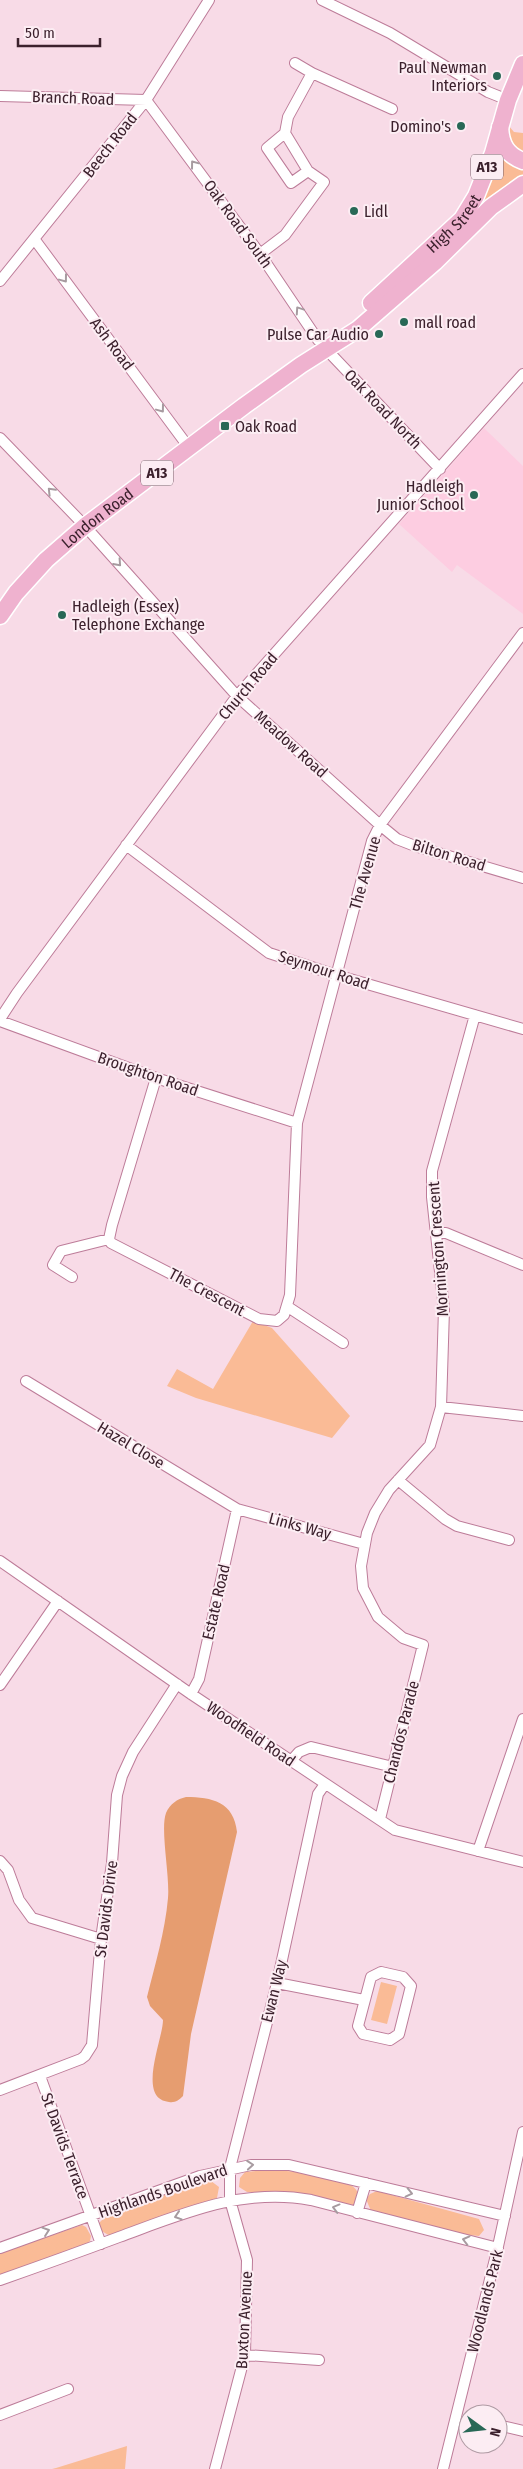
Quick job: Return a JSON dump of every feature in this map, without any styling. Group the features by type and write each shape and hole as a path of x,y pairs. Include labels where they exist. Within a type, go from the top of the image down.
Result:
{"main road":[{"name":"High Street","path":"328,348 348,323 462,219 476,196 493,153 500,123 523,64"},
{"path":"500,123 502,144 513,157 523,161"},
{"name":"A13","path":"328,348 358,329 435,262 491,207 523,184"},
{"name":"A13","path":"392,284 398,285 426,262 435,262"},
{"name":"London Road","path":"0,616 16,594 46,560 85,526 190,449 252,400 328,348"}],"street":[{"name":"Beech Road","path":"0,281 35,240 146,100 209,0"},
{"path":"322,0 390,33 488,92 508,100"},
{"path":"294,63 392,109"},
{"path":"308,171 291,183 267,148 285,132 288,117 312,73"},
{"name":"Branch Road","path":"0,96 146,100"},
{"name":"Oak Road South","path":"146,100 260,254 318,340 328,348"},
{"path":"260,254 285,235 324,182 308,171 285,132"},
{"name":"Ash Road","path":"35,240 190,449"},
{"name":"Oak Road North","path":"328,348 440,468"},
{"name":"Church Road","path":"0,1020 126,845 237,696 523,374"},
{"name":"Meadow Road","path":"0,438 85,526 237,696 380,825"},
{"name":"The Avenue","path":"297,1123 372,841 380,825 523,633"},
{"name":"Bilton Road","path":"380,825 397,839 415,846 523,878"},
{"name":"Seymour Road","path":"126,845 269,953 336,975 523,1029"},
{"name":"Mornington Crescent","path":"423,1645 393,1632 372,1608 361,1577 364,1544 375,1513 398,1480 430,1446 441,1407 444,1309 432,1197 432,1171 475,1015"},
{"name":"Broughton Road","path":"0,1020 156,1078 297,1123"},
{"path":"72,1277 53,1265 62,1251 108,1238 156,1078"},
{"path":"297,1123 288,1307 343,1343"},
{"path":"436,1233 446,1233 523,1265"},
{"name":"The Crescent","path":"108,1238 111,1243 259,1319 277,1322 284,1315 288,1307"},
{"name":"Hazel Close","path":"26,1381 237,1509"},
{"path":"441,1407 523,1416"},
{"path":"398,1480 445,1520 458,1526 510,1540"},
{"name":"Links Way","path":"237,1509 364,1544"},
{"name":"Estate Road","path":"191,1694 199,1679 237,1509"},
{"name":"Woodfield Road","path":"0,1562 191,1694 395,1830 523,1862"},
{"path":"0,1685 58,1601"},
{"name":"Chandos Parade","path":"380,1819 423,1645"},
{"name":"St Davids Drive","path":"0,2090 40,2076 85,2056 92,2045 102,1939 112,1863 114,1815 122,1776 133,1752 177,1684"},
{"path":"478,1851 523,1719"},
{"path":"291,1761 299,1752 311,1747 393,1767"},
{"name":"Ewan Way","path":"230,2200 230,2168 277,1983 318,1794 325,1784"},
{"path":"0,1861 8,1870 19,1900 32,1918 102,1939"},
{"path":"381,1972 406,1979 411,1990 397,2037 387,2040 361,2032 358,2023 364,2000 371,1977 375,1974 381,1972"},
{"path":"277,1983 364,2000"},
{"name":"St Davids Terrace","path":"40,2076 101,2244"},
{"name":"Woodlands Park","path":"443,2469 498,2248 523,2132"},
{"name":"Highlands Boulevard","path":"0,2248 164,2188 230,2168 251,2165 289,2165 505,2216"},
{"path":"357,2213 366,2183"},
{"name":"Highlands Boulevard","path":"0,2280 230,2200 251,2196 291,2196 498,2248"},
{"name":"Buxton Avenue","path":"215,2469 245,2355 247,2260 230,2200"},
{"path":"245,2355 319,2360"},
{"path":"0,2415 68,2389"},
{"path":"508,2427 523,2431"}],"shaded area":[{"path":"508,125 514,132 523,133 523,153 511,142 508,134"},
{"path":"497,155 501,155 523,169 523,176 484,206 481,204"},
{"name":"Hadleigh Junior School","path":"484,428 523,466 523,614 457,565 452,572 399,524"},
{"path":"253,1321 272,1328 350,1416 332,1438 196,1398 167,1386 177,1369 213,1389"},
{"path":"186,1797 205,1798 220,1803 231,1814 237,1832 191,2034 183,2096 177,2101 169,2102 159,2098 154,2091 154,2067 163,2020 150,2006 147,1997 167,1911 168,1878 164,1820 166,1813 172,1805"},
{"path":"381,1982 397,1986 387,2024 371,2020"},
{"path":"265,2170 316,2174 343,2181 353,2187 358,2193 356,2202 353,2205 283,2192 247,2192 239,2187 240,2178 245,2172"},
{"path":"211,2181 219,2187 217,2198 110,2236 100,2230 99,2223 106,2216 168,2192"},
{"path":"377,2191 479,2219 484,2230 479,2236 469,2235 371,2211 366,2199 370,2194"},
{"path":"82,2225 86,2227 91,2236 90,2241 84,2246 0,2276 0,2253"},
{"path":"127,2446 125,2469 52,2469 56,2468"}],"place":[{"name":"Paul Newman Interiors","path":"497,76"},
{"name":"Domino's","path":"461,126"},
{"name":"Lidl","path":"354,211"},
{"name":"mall road","path":"404,322"},
{"name":"Pulse Car Audio","path":"379,334"},
{"name":"Oak Road","path":"225,426"},
{"name":"Hadleigh Junior School","path":"474,495"},
{"name":"Hadleigh (Essex) Telephone Exchange","path":"62,615"}]}
